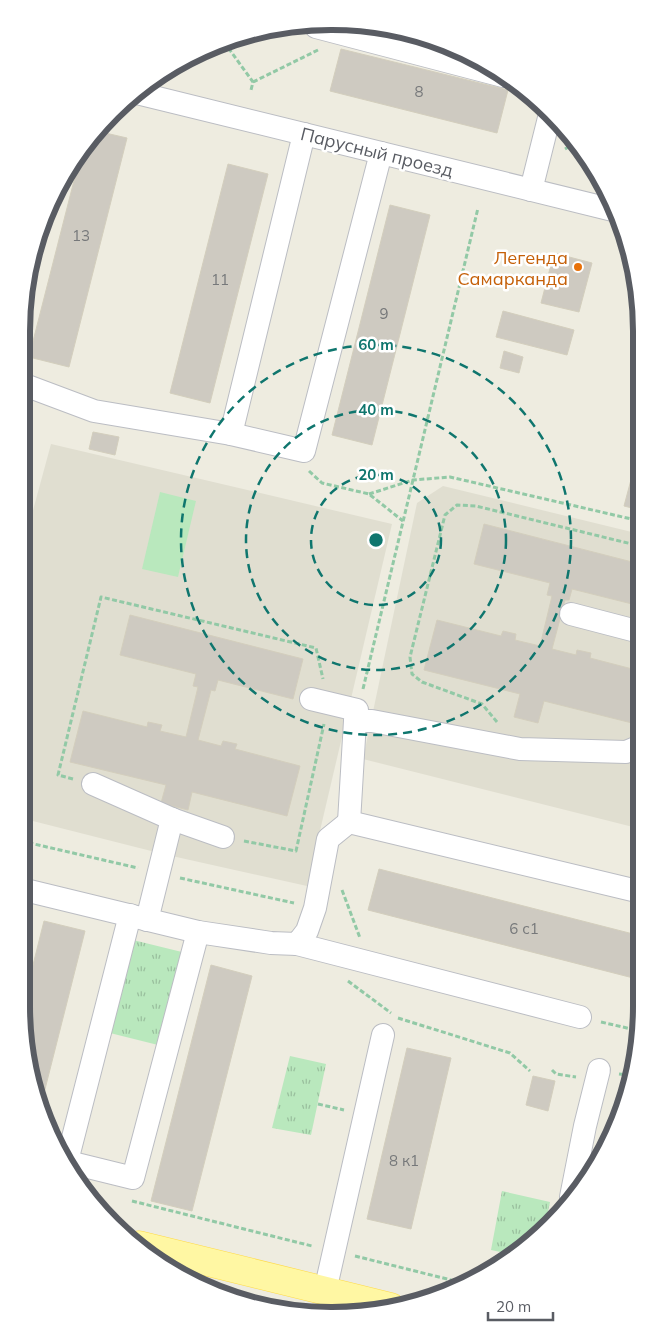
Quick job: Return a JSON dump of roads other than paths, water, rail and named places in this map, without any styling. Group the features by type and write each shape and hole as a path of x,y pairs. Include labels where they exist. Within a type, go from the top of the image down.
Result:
{"main road":[{"path":"153,1248 376,1303"}],"street":[{"path":"329,30 483,71"},
{"name":"Парусный проезд","path":"145,95 531,190 606,206"},
{"path":"531,190 548,122"},
{"path":"231,434 304,134"},
{"path":"30,387 94,411 231,434 304,450 381,153"},
{"path":"572,614 633,630"},
{"path":"320,701 372,721 520,749 626,752 633,749"},
{"path":"297,944 307,931 315,908 328,839 349,822 356,716"},
{"path":"93,784 172,819 223,837"},
{"path":"70,1155 138,918 172,819"},
{"path":"349,822 633,890"},
{"path":"30,891 198,932 271,943 297,944 580,1018"},
{"path":"74,1163 133,1178 198,932"},
{"path":"325,1291 383,1035"},
{"path":"573,1186 599,1070"}],"place":[{"name":"Легенда Самарканда","path":"578,267"}]}
